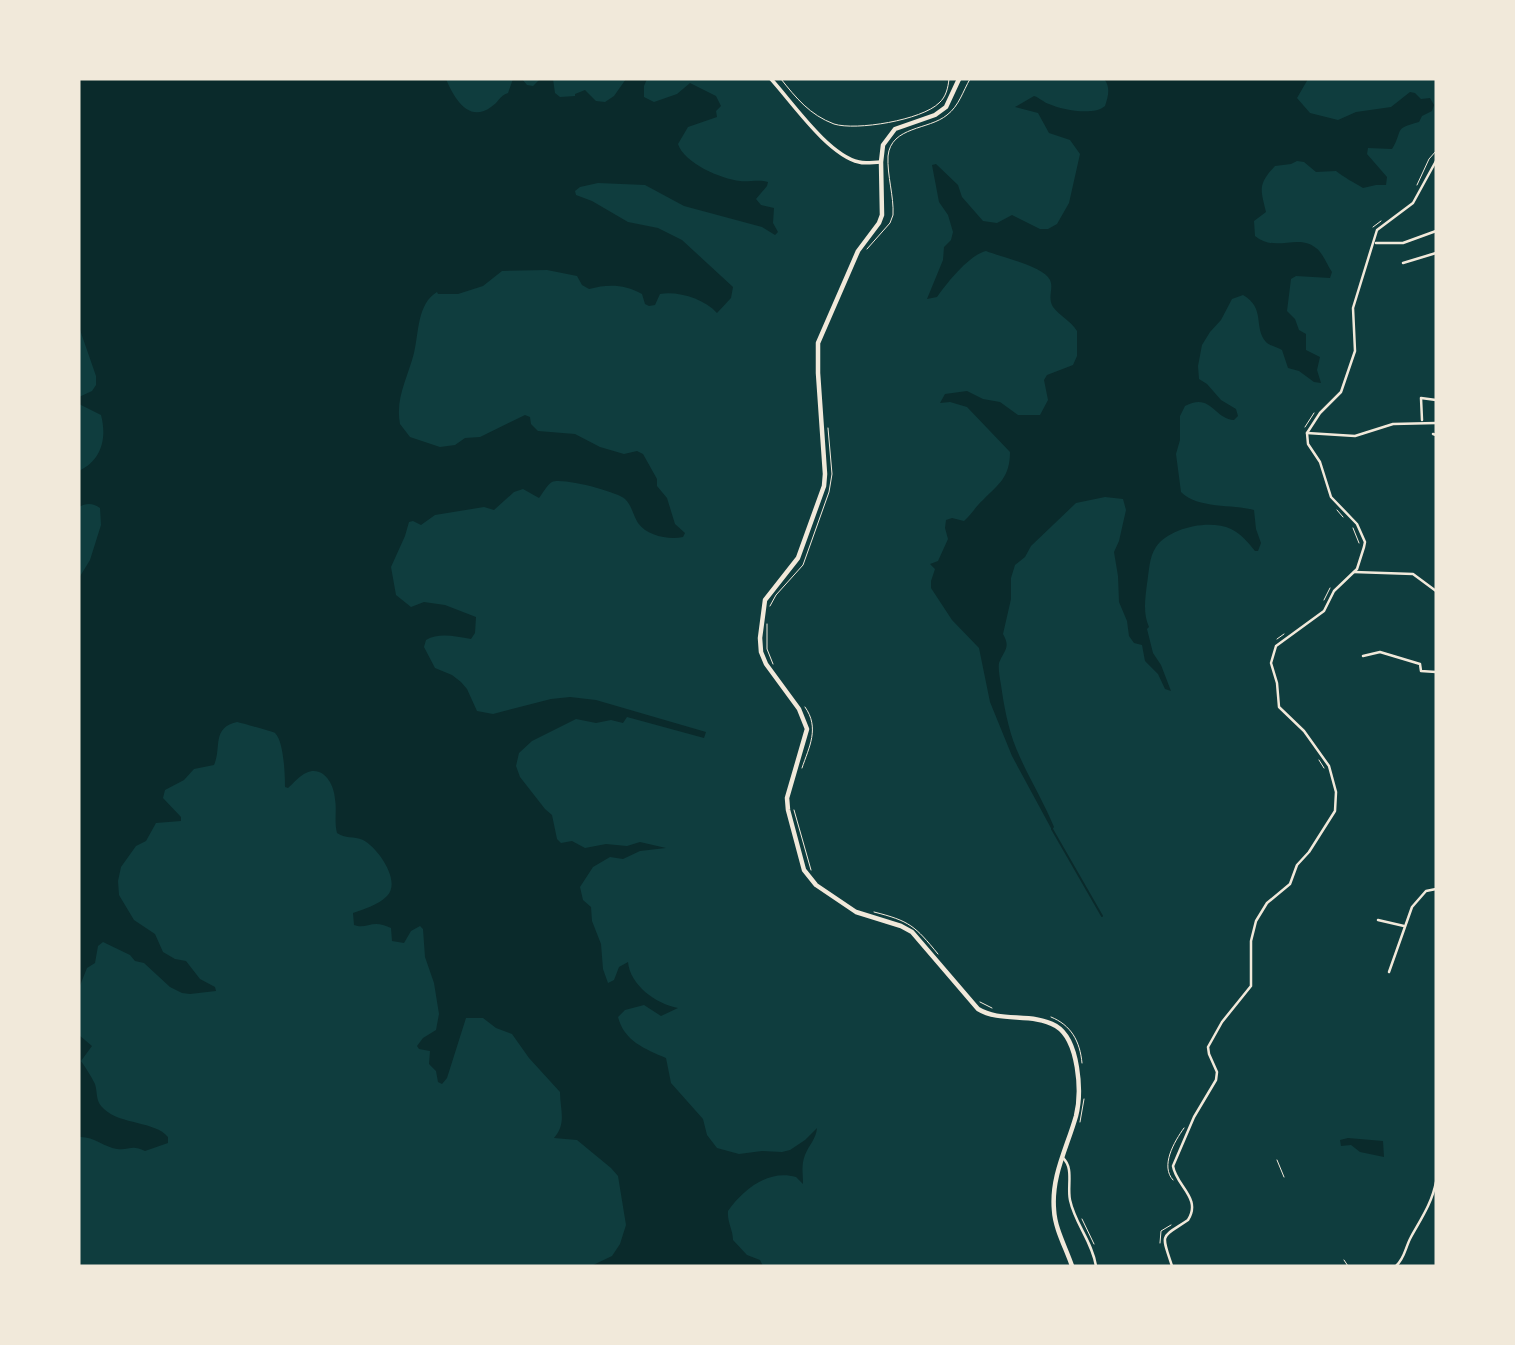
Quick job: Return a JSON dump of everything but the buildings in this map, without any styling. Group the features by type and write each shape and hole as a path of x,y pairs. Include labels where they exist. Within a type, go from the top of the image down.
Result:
{"main road":[{"path":"959,79 951,99 940,112 895,129 883,145 882,215 858,251 818,343 824,486 801,551 791,569 768,594 762,612 760,638 763,659 799,709 807,729 788,792 788,810 804,870 816,885 856,912 912,932 972,1003 985,1013 1041,1020 1056,1026 1065,1033 1073,1049 1078,1097 1075,1117 1056,1176 1054,1210 1055,1221 1072,1266"}],"street":[{"path":"771,79 837,150 859,162 881,162"},
{"path":"1172,1266 1165,1243 1166,1235 1169,1230 1188,1220 1191,1210 1188,1192 1174,1173 1173,1166 1194,1117 1216,1080 1217,1072 1208,1047 1250,987 1252,938 1258,917 1267,903 1290,884 1297,864 1312,849 1335,809 1336,792 1329,766 1304,731 1279,707 1278,682 1271,663 1278,643 1322,613 1334,591 1359,565 1364,547 1363,535 1353,519 1331,497 1320,462 1308,444 1306,431 1341,392 1355,351 1353,309 1379,227 1411,206 1436,161"},
{"path":"1375,242 1403,243 1436,231"},
{"path":"1403,262 1436,253"},
{"path":"1422,422 1421,398 1436,400"},
{"path":"1306,431 1355,436 1388,425 1436,423"},
{"path":"1354,572 1413,574 1436,592"},
{"path":"1363,656 1380,652 1420,664 1421,671 1436,673"},
{"path":"1389,972 1404,926 1418,899 1426,891 1436,889"},
{"path":"1378,920 1404,926"},
{"path":"1061,1156 1068,1164 1070,1200 1089,1240 1096,1266"},
{"path":"1396,1266 1404,1256 1430,1204 1436,1182"}],"path":[{"path":"781,79 815,115 838,125 866,125 892,123 936,106 947,92 949,79"},
{"path":"864,250 877,239 894,215 888,153 891,145 904,133 946,116 958,103 970,79"},
{"path":"1416,188 1436,150"},
{"path":"1371,232 1375,225 1385,219"},
{"path":"1306,431 1317,410"},
{"path":"769,610 774,598 799,570 808,555 829,492 832,474 827,423"},
{"path":"1336,508 1348,521"},
{"path":"1351,524 1360,548"},
{"path":"1323,604 1330,588"},
{"path":"768,621 767,649 774,665"},
{"path":"1275,641 1286,633"},
{"path":"800,773 813,728 812,720 802,703"},
{"path":"1316,756 1325,770"},
{"path":"793,808 813,874"},
{"path":"866,910 906,921 919,931 945,962"},
{"path":"977,1000 996,1010"},
{"path":"1045,1016 1064,1024 1074,1035 1081,1053 1082,1069"},
{"path":"1078,1128 1083,1114 1084,1091"},
{"path":"1176,1182 1168,1174 1167,1166 1186,1125"},
{"path":"1277,1160 1284,1177"},
{"path":"1077,1210 1095,1246"},
{"path":"1163,1249 1159,1238 1161,1231 1180,1221"},
{"path":"1344,1260 1348,1266"}],"water":[{"path":"79,79 446,79 462,106 475,112 491,107 508,93 513,79 522,79 527,85 533,86 540,79 553,79 555,93 560,97 575,96 585,90 596,101 605,102 614,96 626,79 647,79 644,97 654,102 677,94 690,83 716,96 721,106 716,111 717,117 688,127 678,144 682,151 695,164 723,177 768,182 756,199 761,205 774,208 773,223 778,232 775,235 762,227 684,206 645,185 598,183 580,187 575,191 576,195 628,222 658,228 682,240 733,287 731,298 717,313 698,300 675,294 660,294 655,305 649,306 645,304 642,294 635,291 609,286 589,289 582,285 577,276 547,270 502,271 483,286 458,294 437,292 430,297 422,311 414,353 401,396 400,424 410,437 440,447 455,445 465,438 480,437 525,415 530,417 531,424 538,431 575,434 600,447 624,454 637,451 643,454 657,479 657,486 667,498 675,524 685,533 683,537 665,537 647,531 638,523 625,499 620,496 590,486 558,481 550,483 539,498 523,489 514,492 494,510 484,507 435,515 421,525 409,522 391,567 396,595 411,607 424,602 445,605 476,617 475,633 471,639 437,636 426,640 424,647 435,668 452,675 467,689 477,711 493,714 551,699 570,697 596,700 706,732 704,738 627,717 623,723 611,720 596,723 576,719 532,741 519,753 516,766 520,777 552,815 557,839 561,843 572,841 585,848 606,844 627,846 640,842 666,848 640,851 623,859 610,857 593,867 580,887 583,900 591,907 608,983 614,980 619,967 628,962 639,986 653,998 678,1008 661,1016 644,1005 625,1010 618,1017 630,1038 666,1058 671,1083 703,1119 707,1135 717,1148 739,1154 782,1152 805,1140 817,1128 804,1159 803,1184 796,1177 786,1175 766,1179 749,1189 728,1211 733,1240 747,1255 760,1260 763,1266 591,1266 612,1256 620,1244 626,1225 618,1176 577,1140 554,1138 562,1122 560,1092 529,1058 512,1034 496,1028 483,1018 466,1018 447,1078 442,1084 438,1082 436,1071 429,1064 430,1051 417,1046 423,1038 436,1030 439,1014 434,983 425,957 423,929 420,926 411,931 404,943 392,941 391,928 384,925 354,925 353,913 387,896 391,890 390,874 381,857 369,844 337,833 336,803 326,777 312,771 288,788 285,787 282,751 275,733 237,722 224,729 220,734 214,765 194,769 184,780 165,790 163,798 181,817 181,821 156,823 146,841 136,846 121,867 119,895 134,920 155,934 163,952 175,959 186,961 200,979 215,987 216,991 182,993 170,987 144,963 135,961 130,955 103,942 98,946 95,963 87,968 79,988 79,578 90,560 101,525 100,508 90,504 79,507 79,471 98,455 103,440 103,424 101,415 79,404 79,397 92,391 96,385 96,376 79,327"},
{"path":"1104,79 1308,79 1297,98 1310,113 1338,120 1356,112 1391,107 1410,92 1421,99 1430,98 1434,105 1432,111 1422,116 1419,122 1400,131 1392,149 1368,148 1367,154 1387,177 1386,185 1363,188 1336,171 1316,172 1304,162 1297,161 1275,166 1265,178 1262,193 1266,212 1254,221 1255,236 1270,243 1309,244 1321,253 1332,272 1330,278 1296,276 1291,279 1287,311 1295,319 1299,330 1306,334 1306,350 1320,357 1317,370 1321,383 1288,368 1282,350 1268,343 1262,336 1257,312 1250,300 1243,295 1232,299 1221,320 1202,345 1198,366 1199,379 1221,400 1236,409 1238,416 1234,420 1227,419 1201,402 1185,406 1180,416 1180,440 1176,454 1181,492 1206,504 1254,510 1261,543 1258,551 1255,551 1244,538 1231,529 1201,525 1180,530 1162,540 1156,547 1151,560 1145,612 1153,653 1171,691 1165,689 1158,674 1145,661 1142,645 1134,643 1129,636 1127,621 1119,602 1114,552 1126,510 1123,499 1105,497 1076,503 1015,565 1003,634 1007,646 999,663 1000,677 1013,740 1050,817 1054,827 1052,830 1012,756 990,702 979,648 952,620 931,588 935,569 930,564 938,561 948,539 946,520 952,518 964,521 1006,474 1010,452 967,407 950,402 940,403 945,394 967,391 983,399 1000,402 1018,415 1040,415 1048,400 1044,380 1047,375 1073,365 1077,356 1077,331 1053,307 1051,283 1046,275 1031,266 986,251 973,258 952,277 937,297 927,299 943,260 944,247 951,240 953,232 948,215 939,202 932,165 936,164 958,185 962,197 983,221 997,223 1012,215 1040,229 1048,229 1057,224 1069,203 1080,154 1070,140 1049,133 1038,113 1015,107 1034,96 1070,110 1100,109 1105,106 1108,96 1108,85"},
{"path":"79,1035 92,1046 81,1061 95,1084 101,1106 119,1118 155,1128 168,1137 168,1143 145,1151 136,1148 117,1149 79,1137"},
{"path":"1348,1138 1383,1141 1384,1157 1360,1152 1351,1145 1341,1146 1340,1140"}],"waterway":[{"path":"1052,829 1102,916"}]}
